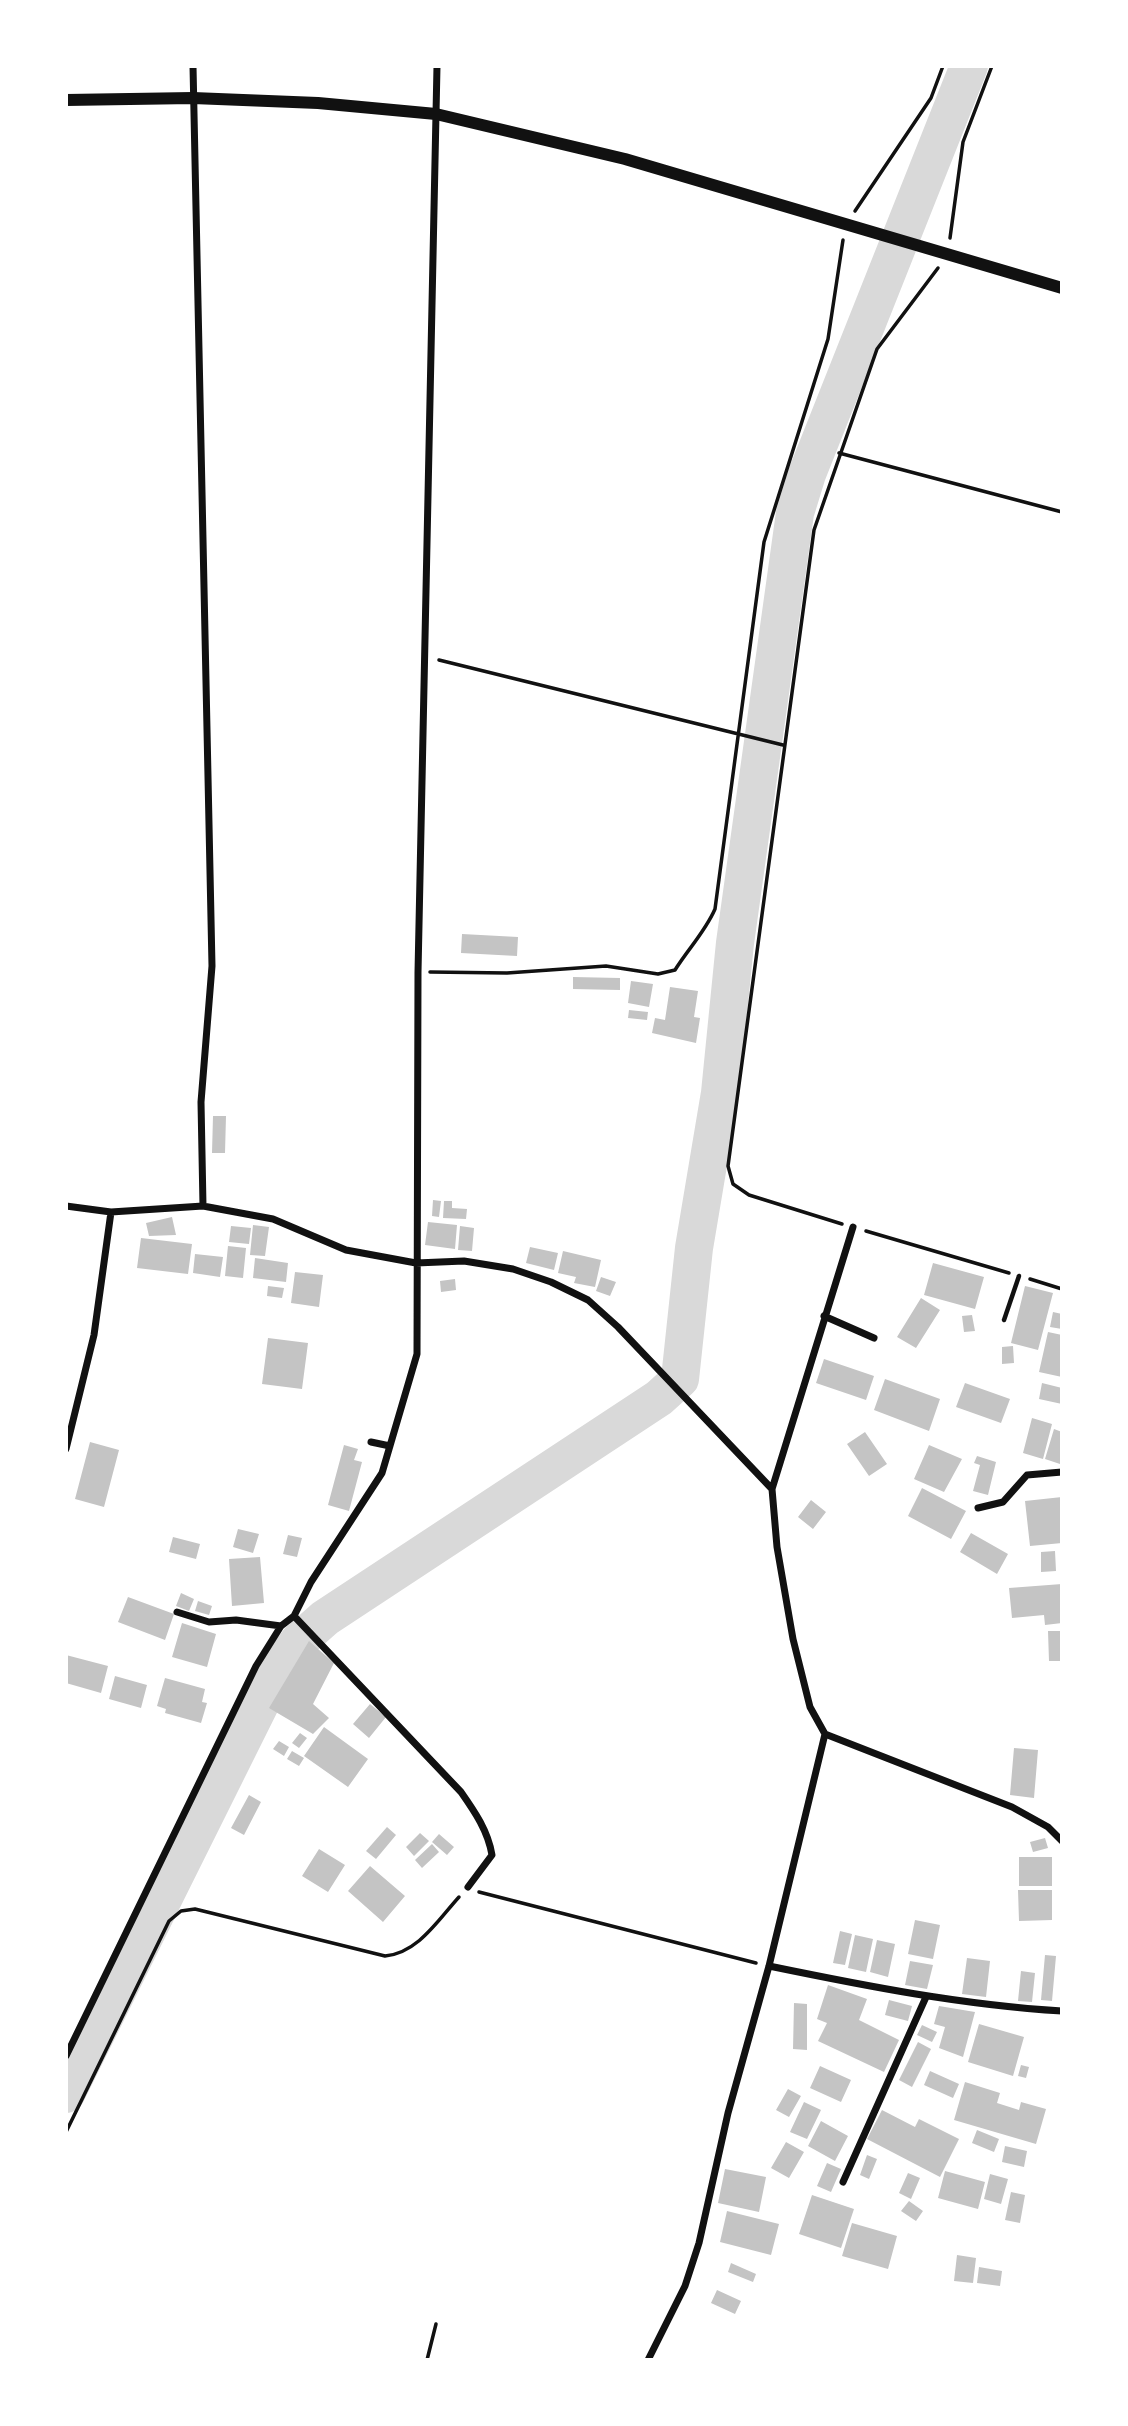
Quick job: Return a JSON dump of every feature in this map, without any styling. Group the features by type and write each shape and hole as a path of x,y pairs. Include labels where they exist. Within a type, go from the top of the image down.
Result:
{"street":[{"path":"193,66 212,966 201,1102 203,1206"},
{"path":"66,2056 256,1666 281,1626 294,1616 311,1582 382,1473 417,1354 418,972 437,66"},
{"path":"66,100 194,98 318,103 436,114 625,159 1062,288"},
{"path":"66,1206 111,1212 203,1206 273,1219 346,1250 416,1263 464,1261 513,1269 551,1282 588,1300 618,1327 772,1489"},
{"path":"66,1449 94,1335 111,1212"},
{"path":"853,1227 772,1489 777,1547 793,1639 810,1707 825,1734 1012,1807 1048,1827 1062,1841"},
{"path":"824,1316 874,1338"},
{"path":"371,1442 390,1446"},
{"path":"978,1508 1003,1502 1027,1475 1062,1472"},
{"path":"177,1612 209,1622 236,1620 281,1626"},
{"path":"294,1616 318,1638 474,1810 489,1838 492,1856 468,1887"},
{"path":"648,2360 685,2286 699,2243 728,2113 769,1966 825,1734"},
{"path":"769,1966 926,1997 986,2006 1062,2011"},
{"path":"843,2182 926,1997"}],"lane":[{"path":"1004,1320 1018,1276"}],"path":[{"path":"418,972 507,973 606,966 658,974 676,970 687,950 705,931 715,909 764,542 828,339 846,224 931,97 943,66"},
{"path":"992,66 963,142 947,254 929,283 877,349 814,530 728,1166 733,1184 749,1195 1062,1289"},
{"path":"839,453 1062,512"},
{"path":"423,657 783,745"},
{"path":"66,2132 169,1921 181,1911 195,1909 385,1956 399,1955 412,1948 468,1887 769,1966"},
{"path":"427,2360 436,2324"}],"building":[{"path":"462,934 518,937 517,956 461,953"},
{"path":"573,977 620,978 620,990 573,989"},
{"path":"631,981 653,984 649,1007 628,1003"},
{"path":"670,987 698,991 694,1017 700,1018 696,1043 652,1033 655,1018 665,1020"},
{"path":"629,1010 648,1012 647,1020 628,1018"},
{"path":"213,1116 226,1116 225,1153 212,1153"},
{"path":"433,1200 441,1201 439,1217 432,1216"},
{"path":"444,1201 452,1201 452,1208 467,1209 466,1219 443,1218"},
{"path":"172,1217 176,1235 149,1236 146,1223"},
{"path":"428,1222 457,1225 455,1249 425,1245"},
{"path":"253,1225 269,1227 265,1256 250,1255"},
{"path":"231,1226 251,1228 249,1244 229,1242"},
{"path":"460,1226 474,1228 472,1251 458,1250"},
{"path":"141,1238 192,1244 188,1274 137,1268"},
{"path":"228,1246 246,1248 243,1278 225,1276"},
{"path":"530,1247 558,1253 554,1270 526,1263"},
{"path":"563,1251 601,1260 595,1287 574,1283 576,1277 558,1273"},
{"path":"195,1254 223,1257 220,1277 193,1273"},
{"path":"255,1258 288,1263 286,1282 253,1278"},
{"path":"933,1263 984,1277 975,1309 924,1295"},
{"path":"295,1272 323,1275 319,1307 291,1303"},
{"path":"601,1277 616,1282 610,1296 596,1291"},
{"path":"455,1279 456,1290 441,1292 440,1281"},
{"path":"268,1286 284,1288 282,1298 267,1296"},
{"path":"1025,1286 1053,1293 1038,1350 1011,1343"},
{"path":"921,1298 940,1310 916,1348 897,1337"},
{"path":"1053,1312 1062,1314 1062,1329 1050,1327"},
{"path":"972,1315 975,1331 964,1332 962,1316"},
{"path":"1048,1332 1062,1335 1062,1377 1039,1372"},
{"path":"268,1338 308,1343 302,1389 262,1384"},
{"path":"1013,1346 1014,1363 1002,1364 1002,1347"},
{"path":"824,1359 874,1376 866,1400 816,1383"},
{"path":"885,1379 940,1399 929,1431 874,1410"},
{"path":"965,1383 1010,1399 1001,1423 956,1407"},
{"path":"1042,1383 1062,1388 1062,1404 1039,1399"},
{"path":"1032,1418 1052,1424 1043,1459 1023,1453"},
{"path":"1054,1429 1062,1432 1060,1464 1045,1459"},
{"path":"865,1432 887,1464 869,1476 847,1444"},
{"path":"90,1442 119,1450 104,1507 75,1499"},
{"path":"344,1445 358,1449 354,1460 362,1462 349,1511 328,1505"},
{"path":"929,1445 962,1459 944,1492 914,1479"},
{"path":"977,1456 996,1462 988,1495 973,1491 980,1465 974,1463"},
{"path":"922,1488 966,1511 951,1539 908,1516"},
{"path":"1062,1497 1062,1543 1030,1546 1025,1501"},
{"path":"811,1500 826,1512 813,1529 798,1517"},
{"path":"238,1529 259,1534 253,1553 233,1547"},
{"path":"971,1533 1008,1554 997,1574 960,1552"},
{"path":"288,1535 302,1538 297,1557 283,1554"},
{"path":"173,1537 200,1544 196,1559 169,1552"},
{"path":"1055,1551 1056,1571 1041,1572 1041,1552"},
{"path":"260,1557 264,1603 232,1606 229,1559"},
{"path":"1062,1584 1062,1623 1045,1625 1044,1615 1012,1618 1009,1588"},
{"path":"181,1593 194,1599 189,1611 176,1606"},
{"path":"128,1597 174,1614 165,1640 118,1622"},
{"path":"198,1601 212,1606 209,1615 195,1611"},
{"path":"182,1623 216,1634 207,1667 172,1657"},
{"path":"1048,1631 1062,1631 1062,1661 1049,1661"},
{"path":"309,1641 334,1663 313,1704 329,1718 313,1734 269,1708"},
{"path":"66,1655 108,1666 101,1693 66,1683"},
{"path":"115,1676 147,1685 141,1708 109,1699"},
{"path":"165,1678 205,1689 202,1702 207,1703 201,1723 165,1713 166,1709 157,1706"},
{"path":"370,1704 386,1717 369,1738 353,1724"},
{"path":"324,1727 368,1759 348,1787 304,1756"},
{"path":"300,1733 307,1738 299,1748 292,1743"},
{"path":"279,1741 289,1747 284,1756 273,1749"},
{"path":"1014,1748 1038,1750 1034,1798 1010,1795"},
{"path":"292,1751 304,1758 299,1766 287,1759"},
{"path":"249,1795 261,1802 244,1835 231,1828"},
{"path":"387,1827 396,1835 376,1859 366,1851"},
{"path":"420,1833 429,1841 414,1856 406,1847"},
{"path":"439,1834 454,1847 447,1855 432,1842"},
{"path":"1045,1838 1048,1848 1033,1852 1030,1842"},
{"path":"432,1844 439,1852 422,1868 415,1860"},
{"path":"319,1849 345,1865 328,1892 302,1876"},
{"path":"1019,1857 1052,1857 1052,1886 1019,1886"},
{"path":"370,1866 405,1896 383,1922 348,1891"},
{"path":"1018,1890 1052,1890 1052,1920 1019,1921"},
{"path":"915,1920 940,1925 933,1959 908,1954"},
{"path":"840,1931 852,1934 845,1965 833,1963"},
{"path":"855,1935 873,1939 866,1972 848,1968"},
{"path":"877,1940 895,1944 888,1977 870,1972"},
{"path":"1045,1955 1056,1956 1052,2001 1041,2000"},
{"path":"967,1958 990,1961 986,1997 962,1994"},
{"path":"910,1961 933,1965 927,1989 905,1985"},
{"path":"1021,1971 1035,1973 1032,2002 1018,2001"},
{"path":"828,1985 867,1999 859,2020 899,2040 884,2072 818,2041 827,2023 817,2019"},
{"path":"889,2000 912,2006 908,2021 885,2015"},
{"path":"794,2003 807,2004 807,2050 793,2049"},
{"path":"939,2006 975,2012 963,2057 939,2048 945,2027 934,2024"},
{"path":"979,2024 1024,2037 1013,2076 968,2062"},
{"path":"922,2025 937,2032 932,2042 917,2035"},
{"path":"918,2042 931,2049 912,2087 899,2080"},
{"path":"1021,2065 1029,2067 1026,2078 1018,2076"},
{"path":"820,2066 851,2080 841,2102 810,2088"},
{"path":"930,2071 959,2084 953,2098 924,2085"},
{"path":"965,2082 1000,2093 997,2103 1019,2110 1021,2102 1046,2109 1036,2144 954,2120"},
{"path":"788,2089 801,2096 789,2117 776,2110"},
{"path":"804,2102 821,2110 807,2139 790,2132"},
{"path":"882,2110 915,2127 919,2119 959,2139 940,2177 867,2139"},
{"path":"821,2121 848,2136 835,2161 808,2146"},
{"path":"977,2130 999,2139 994,2152 972,2143"},
{"path":"786,2142 804,2152 789,2178 771,2168"},
{"path":"1005,2146 1027,2151 1024,2167 1002,2162"},
{"path":"867,2155 877,2159 869,2179 860,2175"},
{"path":"827,2163 841,2169 831,2192 817,2186"},
{"path":"725,2169 766,2177 759,2212 718,2203"},
{"path":"945,2171 985,2182 978,2209 938,2198"},
{"path":"908,2173 920,2178 911,2199 899,2193"},
{"path":"990,2174 1008,2179 1001,2204 984,2199"},
{"path":"1011,2192 1025,2195 1020,2223 1005,2220"},
{"path":"812,2195 854,2209 841,2248 799,2234"},
{"path":"909,2201 923,2211 916,2221 901,2211"},
{"path":"727,2211 779,2224 771,2255 720,2242"},
{"path":"852,2223 897,2236 888,2269 842,2256"},
{"path":"957,2255 976,2258 973,2283 954,2281"},
{"path":"731,2263 756,2274 753,2282 728,2272"},
{"path":"979,2267 1002,2271 1000,2286 977,2283"},
{"path":"717,2290 741,2301 735,2314 711,2303"}],"waterway":[{"path":"66,2094 277,1670 299,1641 325,1618 659,1398 680,1379 694,1248 720,1093 735,943 795,513 807,474 969,66"}]}
